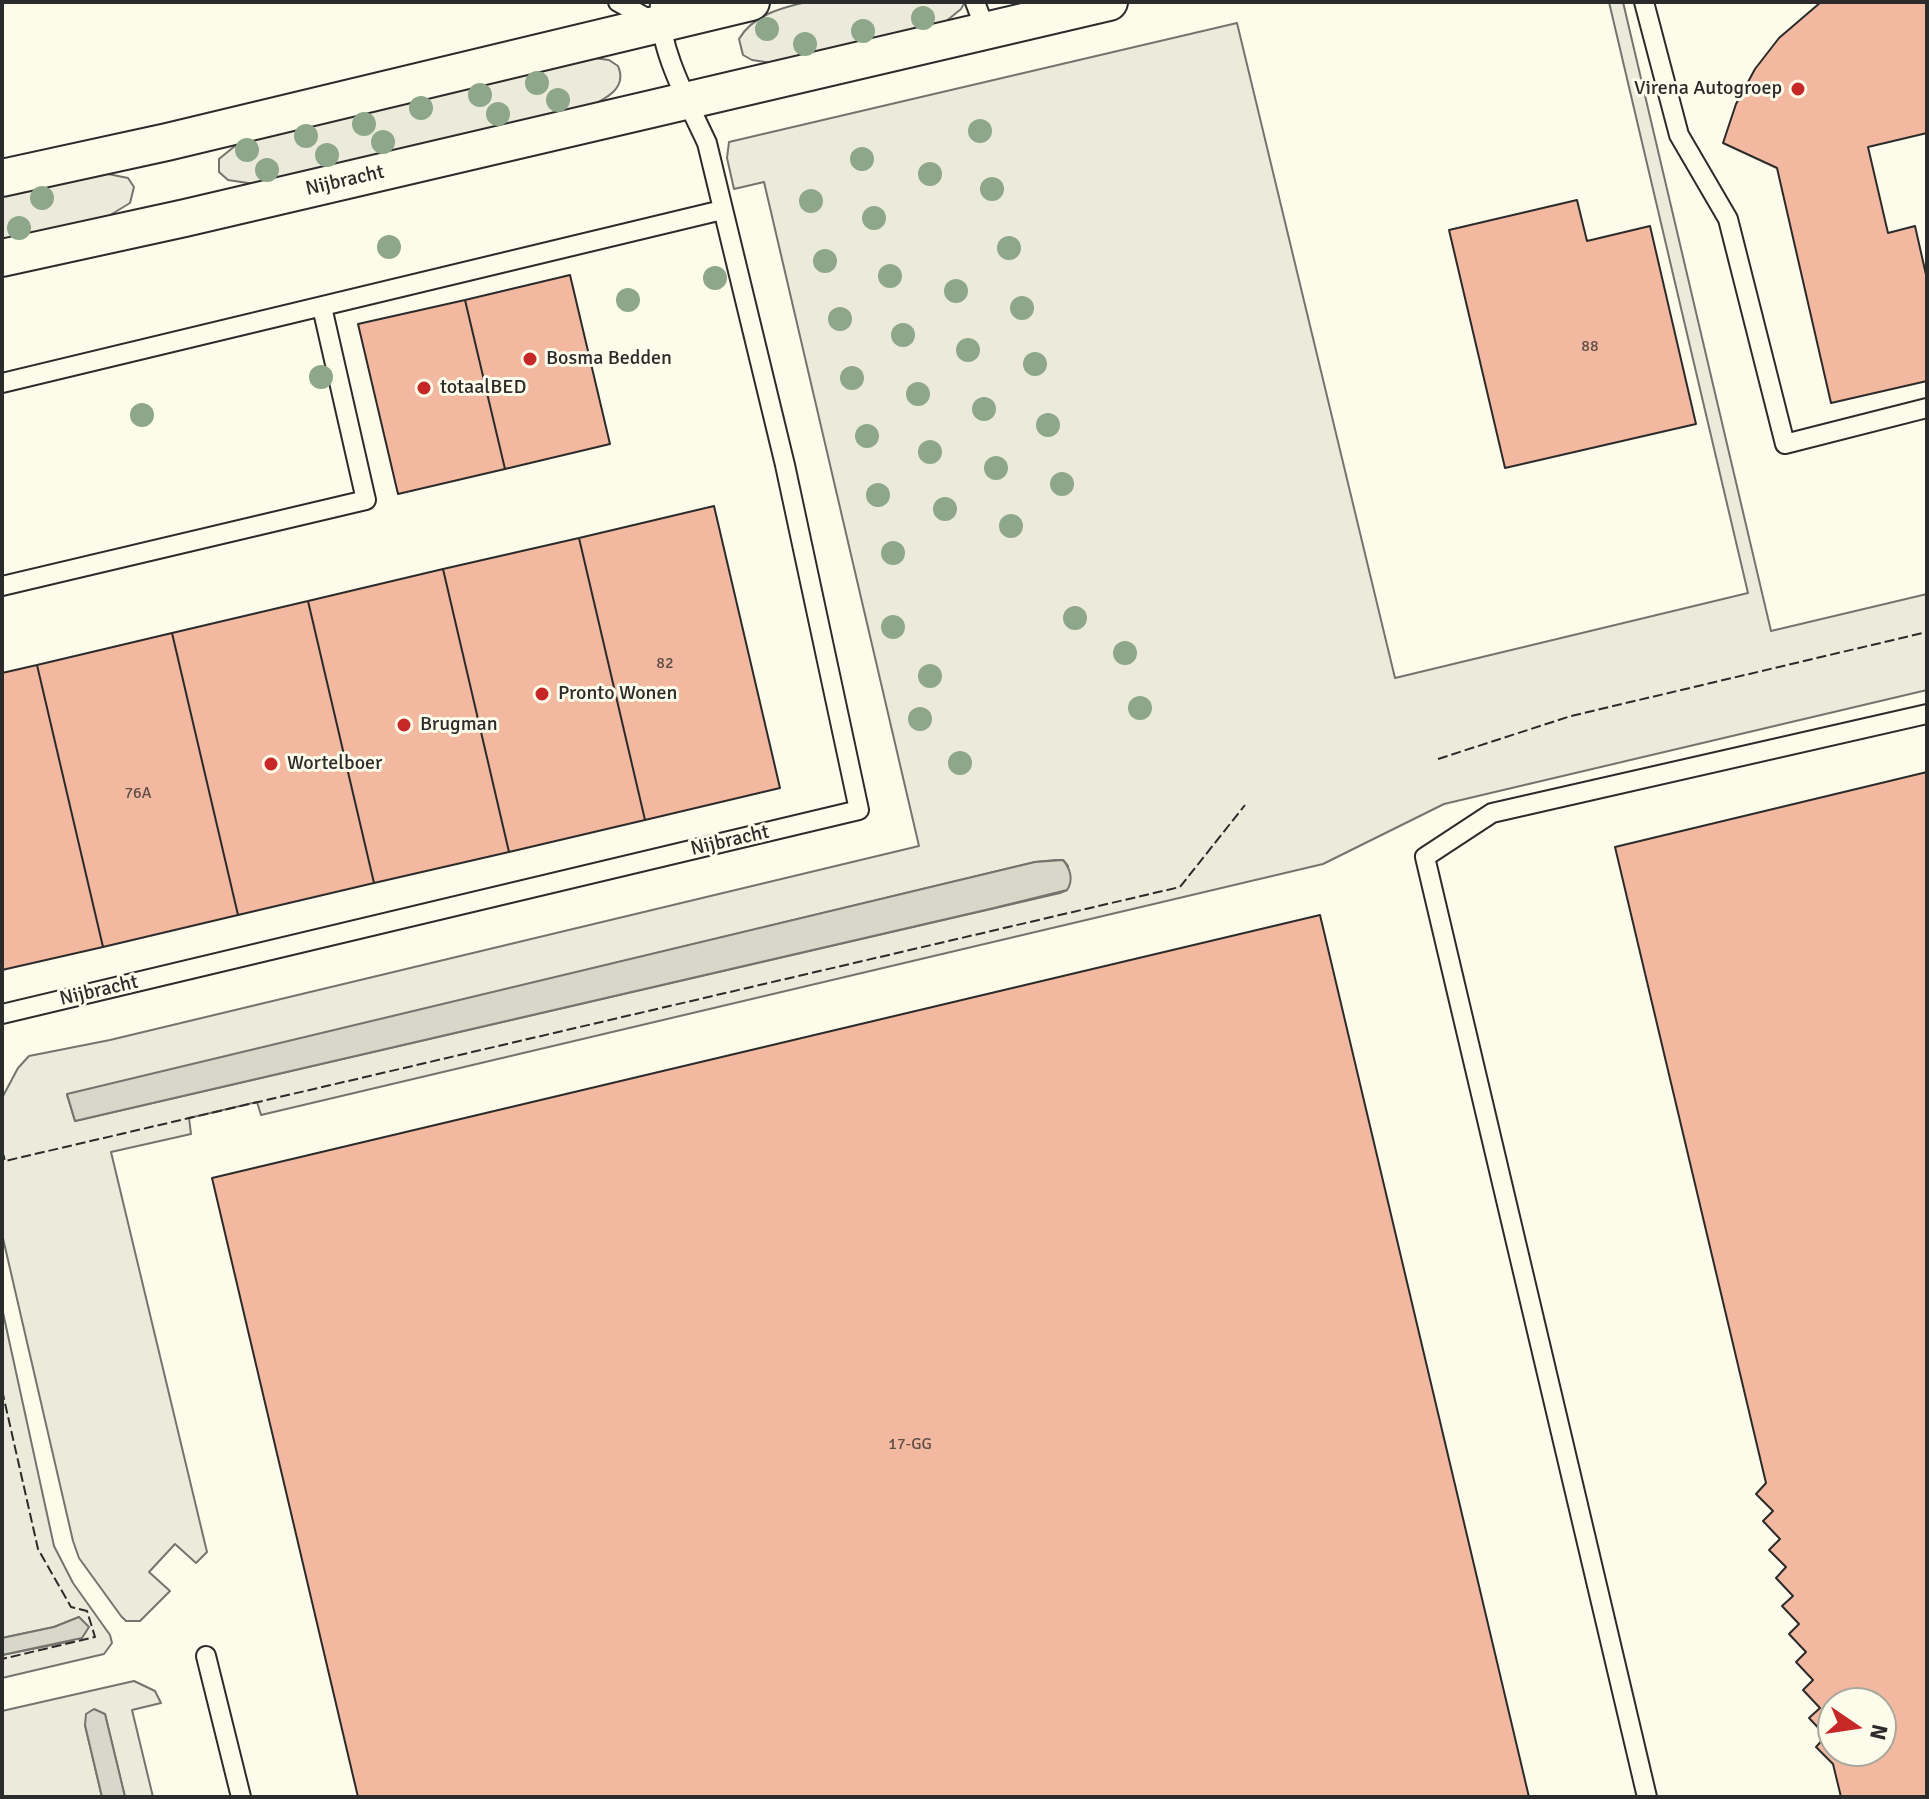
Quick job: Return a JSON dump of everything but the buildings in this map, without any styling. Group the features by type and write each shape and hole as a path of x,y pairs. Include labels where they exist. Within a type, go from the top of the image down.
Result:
{"street":[{"path":"2,178 167,142 659,13 751,2"},
{"name":"Nijbracht","path":"2,258 687,101 980,16 1109,2"}],"lane":[{"path":"618,2 659,13"},
{"path":"1644,2 1679,135 1728,219 1785,444 1927,408"},
{"name":"Nijbracht","path":"2,1014 859,810 785,465 707,143 687,101 659,13"},
{"path":"2,383 722,210"},
{"path":"2,586 366,500 322,307"},
{"path":"1647,1797 1425,857 1492,813 1927,714"},
{"path":"206,1656 241,1797"}],"shaded area":[{"path":"806,2 965,2 944,23 772,63 752,60 743,55 739,39 752,24 778,10"},
{"path":"1609,2 1623,2 1771,631 1927,594 1927,690 1444,804 1323,864 261,1115 257,1102 189,1118 191,1134 111,1152 207,1552 196,1563 175,1544 149,1572 170,1591 140,1621 126,1621 121,1616 79,1558 2,1234 2,1098 18,1068 29,1056 110,1040 919,846 764,182 734,189 727,158 729,142 1237,23 1395,678 1748,593","holes":["1063,860 1068,866 1067,890 1060,893 75,1121 67,1095 1035,862"]},
{"path":"594,58 609,60 618,66 620,82 611,94 581,111 261,185 228,180 219,172 219,159 241,141"},
{"path":"98,172 128,178 134,187 130,203 102,220 2,247 2,191"},
{"path":"1063,860 1070,874 1067,890 994,908 75,1121 67,1094 1035,862"},
{"path":"2,1308 54,1546 73,1583 110,1635 112,1643 104,1654 2,1678 2,1655 72,1641 79,1617 54,1627 2,1638"},
{"path":"79,1617 89,1627 82,1638 2,1655 2,1638 54,1627"},
{"path":"134,1681 155,1691 161,1703 132,1710 153,1797 125,1797 105,1714 85,1725 102,1797 2,1797 2,1711"},
{"path":"94,1709 105,1714 125,1797 102,1797 85,1725 86,1714"}],"fence":[{"path":"1438,759 1571,716 1927,632"},
{"path":"2,1150 5,1161 1180,887 1245,805"},
{"path":"2,1390 38,1549 71,1607 87,1611 95,1637 2,1659"}],"place":[{"name":"Virena Autogroep","path":"1798,89"},
{"name":"Bosma Bedden","path":"530,359"},
{"name":"totaalBED","path":"424,388"},
{"name":"Pronto Wonen","path":"542,694"},
{"name":"Brugman","path":"404,725"},
{"name":"Wortelboer","path":"271,764"}]}
